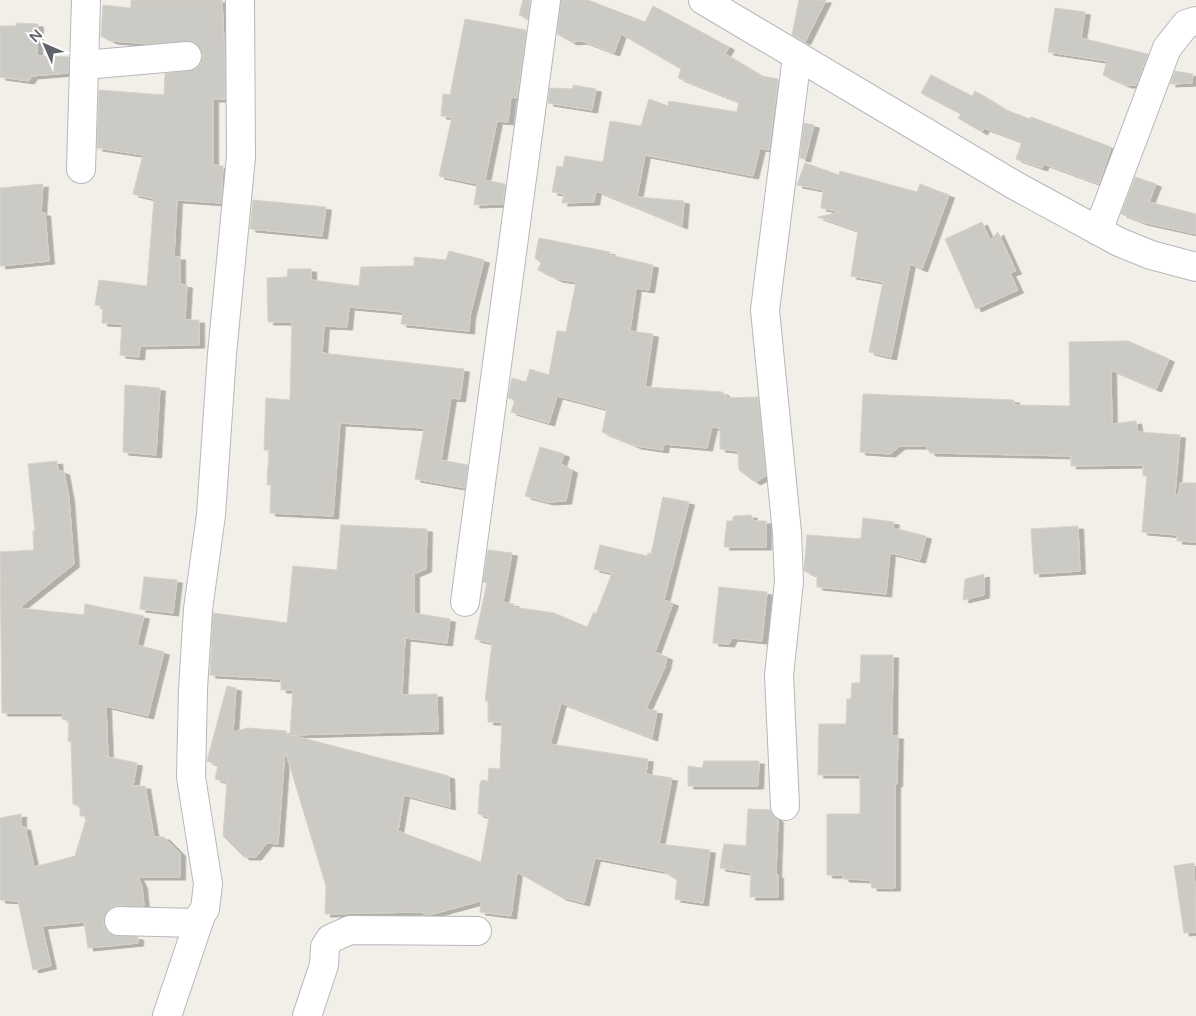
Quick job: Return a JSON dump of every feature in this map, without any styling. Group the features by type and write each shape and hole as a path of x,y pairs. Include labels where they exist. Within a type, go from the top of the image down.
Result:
{"street":[{"path":"81,169 86,0"},
{"path":"119,922 196,923 205,909 208,884 191,777 193,689 198,609 211,515 222,354 241,156 240,0"},
{"path":"465,602 546,0"},
{"path":"703,0 1016,186 1098,231 1151,255 1196,267"},
{"path":"1098,231 1167,48 1186,24 1196,21"},
{"path":"84,65 187,56"},
{"path":"785,806 779,675 788,582 787,533 764,310 797,56"},
{"path":"167,1016 200,918"},
{"path":"307,1016 324,965 325,947 330,939 339,934 350,930 477,930"}],"building":[{"path":"131,0 222,0 225,64 225,99 213,99 213,165 223,166 221,203 177,200 174,257 180,257 180,284 187,285 185,320 199,320 199,345 140,346 139,357 120,355 122,324 102,323 103,306 95,305 99,280 147,286 154,199 133,194 143,155 97,148 99,90 164,95 165,74 196,69 201,63 203,55 199,47 193,42 149,44 112,41 101,36 103,5 131,8"},
{"path":"523,0 530,0 528,19 519,15"},
{"path":"561,0 588,0 645,22 653,6 729,47 725,54 762,76 778,79 769,150 760,148 753,176 645,155 637,197 684,201 682,226 596,191 594,202 562,203 564,194 552,192 557,166 563,167 565,156 603,162 610,121 641,126 649,99 668,106 669,101 737,112 739,102 678,78 681,69 621,34 614,53 582,41 572,42 557,34"},
{"path":"799,0 826,0 805,42 792,35"},
{"path":"1055,8 1085,12 1081,38 1148,54 1136,85 1126,85 1103,75 1107,61 1048,52"},
{"path":"465,19 526,30 517,98 511,97 508,122 497,121 485,180 505,184 503,204 474,205 477,184 439,176 452,117 441,116 443,94 450,95"},
{"path":"16,23 38,24 37,56 69,57 68,73 32,76 29,81 0,77 0,26 16,26"},
{"path":"1175,71 1193,74 1192,83 1170,84"},
{"path":"931,75 972,96 975,91 1006,110 1030,119 1031,117 1111,147 1099,184 1044,164 1042,168 1016,159 1022,142 984,128 982,132 958,118 961,114 921,93"},
{"path":"573,85 596,89 592,110 548,103 550,88 573,89"},
{"path":"804,123 814,125 805,159 800,158"},
{"path":"805,163 839,175 840,171 917,192 920,184 949,195 922,269 910,264 891,357 869,352 883,282 851,276 858,231 818,217 842,212 821,208 823,190 797,185"},
{"path":"1135,177 1156,184 1149,202 1196,214 1196,234 1142,222 1121,214"},
{"path":"43,184 41,213 45,213 49,261 0,266 0,188"},
{"path":"253,200 326,207 322,236 250,229"},
{"path":"982,222 990,240 998,232 1016,271 1010,273 1018,290 976,309 945,239"},
{"path":"539,238 610,252 610,255 653,265 649,290 636,288 630,331 653,334 645,387 722,392 729,398 758,397 766,476 755,482 739,470 738,451 720,449 720,428 712,427 707,448 664,444 663,450 636,446 602,432 607,409 557,396 549,423 511,412 515,400 508,398 512,378 526,382 530,369 549,375 557,331 566,332 576,282 557,279 538,270 541,263 535,258"},
{"path":"449,251 484,260 470,316 469,331 401,324 403,312 349,307 347,327 324,326 322,353 464,369 460,399 451,398 441,460 468,465 465,488 415,479 424,428 340,423 333,516 270,513 271,485 267,485 269,450 264,450 266,398 290,400 292,322 268,322 267,278 287,277 288,269 311,269 311,280 359,286 361,267 414,266 414,257 446,260"},
{"path":"1128,341 1169,359 1156,389 1111,370 1112,424 1136,421 1138,432 1180,435 1175,495 1179,495 1180,483 1196,483 1196,542 1177,541 1177,535 1142,532 1147,476 1143,476 1143,465 1071,466 1071,456 930,453 926,446 900,446 890,454 860,452 863,394 1014,400 1014,405 1070,406 1069,342"},
{"path":"125,385 160,388 156,455 123,452"},
{"path":"540,447 564,454 561,464 572,470 566,501 548,502 525,496"},
{"path":"57,461 58,470 64,472 69,498 74,564 19,608 84,615 85,604 144,616 137,645 164,652 148,716 106,706 108,757 137,763 133,786 145,786 154,837 164,837 180,853 180,877 138,877 142,886 144,906 119,905 112,907 106,912 103,921 105,928 110,934 138,937 138,943 88,948 84,922 42,926 51,966 33,970 18,901 0,900 0,818 21,814 21,827 25,827 34,867 75,856 87,816 80,816 80,807 73,804 71,741 68,741 69,721 62,719 63,713 2,713 0,552 34,550 33,531 35,531 28,464"},
{"path":"663,497 689,502 664,600 673,603 655,652 667,657 665,667 646,709 657,711 652,738 561,703 550,744 648,759 646,774 672,778 659,844 710,850 703,903 675,899 677,880 663,871 595,858 584,903 561,897 517,872 511,916 480,912 481,901 429,915 420,912 325,914 326,886 285,750 278,844 267,843 256,857 244,857 223,836 227,782 215,779 218,765 207,761 227,686 236,688 233,732 248,728 286,731 286,734 290,735 293,690 281,690 281,679 210,675 213,613 287,623 293,566 337,570 341,525 427,529 426,569 414,574 414,613 450,619 447,643 405,638 402,695 437,694 438,731 291,735 449,776 450,807 404,795 398,831 481,862 489,817 478,814 480,783 482,780 488,781 489,768 500,769 502,722 488,722 488,701 485,701 492,643 475,639 487,583 483,582 488,550 512,553 503,602 514,604 513,607 554,613 587,627 594,612 596,614 612,573 594,569 600,545 647,556 648,553 651,554"},
{"path":"751,515 754,521 766,521 766,547 724,547 727,521 732,521 734,516"},
{"path":"863,518 894,522 893,528 926,536 920,560 890,553 886,594 817,587 817,576 804,571 807,535 861,539"},
{"path":"1078,526 1080,571 1034,574 1031,529"},
{"path":"984,574 984,595 963,600 965,579"},
{"path":"144,577 177,580 173,613 140,609"},
{"path":"719,587 767,592 762,641 732,638 729,644 713,643"},
{"path":"861,655 893,655 892,736 898,736 897,784 895,784 895,888 872,888 870,880 844,879 842,875 827,875 827,814 860,814 860,775 818,775 819,724 846,724 847,699 851,699 852,683 860,683"},
{"path":"704,761 759,761 758,786 688,786 688,766 702,768"},
{"path":"748,809 770,810 778,820 776,875 778,875 778,897 750,897 751,873 720,868 724,844 746,846"},
{"path":"1194,863 1196,932 1184,933 1174,866"}]}
